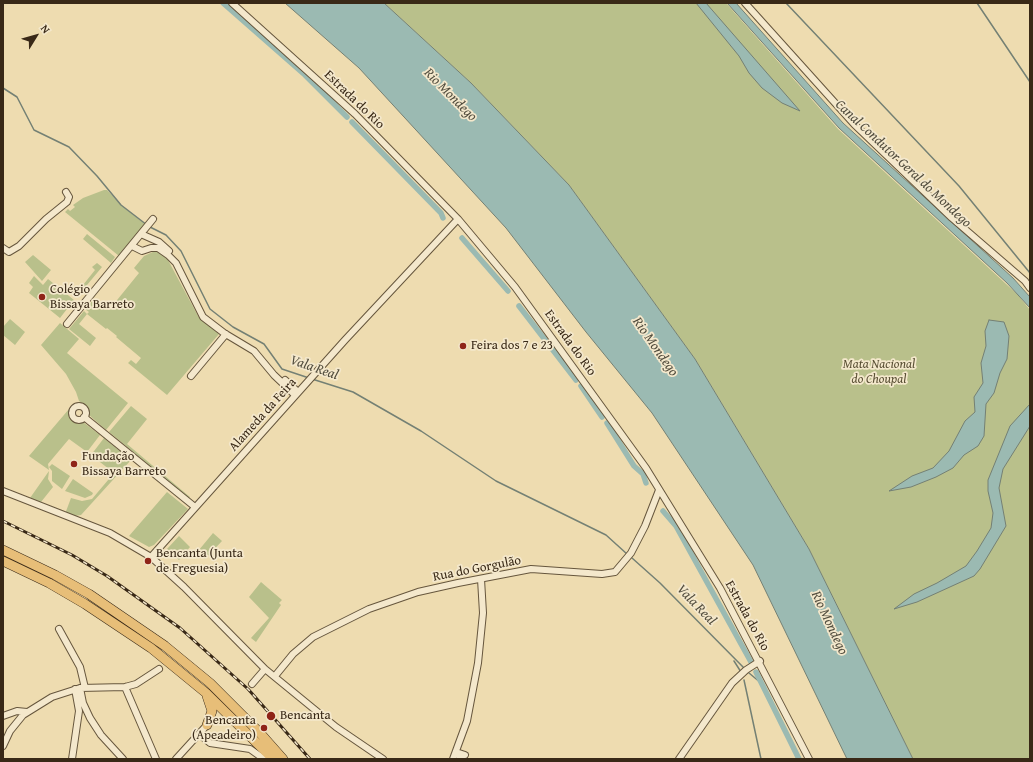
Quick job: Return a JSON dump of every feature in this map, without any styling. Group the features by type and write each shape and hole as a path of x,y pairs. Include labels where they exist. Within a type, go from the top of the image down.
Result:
{"highway":[{"path":"3,550 90,594 165,646 210,683 260,733 283,759"},
{"path":"3,561 50,584 85,604 151,648 206,693 273,759"},
{"path":"206,693 212,711 207,725"},
{"path":"207,725 221,716 237,722"}],"street":[{"name":"Estrada do Rio","path":"232,3 355,114 458,219 515,287 646,468 720,588 760,661 809,759"},
{"path":"745,3 854,124 952,218 1025,281 1030,288"},
{"path":"3,248 9,252 19,246 46,219 67,202 69,197 66,192"},
{"path":"68,324 153,219"},
{"name":"Alameda da Feira","path":"151,557 400,279 458,219"},
{"path":"141,234 158,242 177,258 199,303 209,318 257,349 297,394"},
{"path":"150,239 151,248"},
{"path":"132,246 142,251 151,248 158,248 176,263 203,317 211,325 254,351 274,375 297,394"},
{"path":"191,376 226,334"},
{"path":"84,417 195,507"},
{"name":"Rua do Gorgulão","path":"275,676 293,654 307,641 363,612 429,590 531,569 602,574 615,572 631,553 645,526 659,490"},
{"path":"3,492 110,533 151,557 184,586 265,669 336,727 383,759"},
{"path":"453,759 467,720 478,663 483,613 481,579"},
{"path":"59,629 80,667 79,711 72,759"},
{"path":"679,759 732,683 746,670 760,661"},
{"path":"3,746 10,731 27,712 52,697 80,688 124,687 136,684 159,669"},
{"path":"252,684 265,669"},
{"path":"124,687 156,759"},
{"path":"80,688 83,704 90,718 101,735 123,759"},
{"path":"3,716 17,711 27,712"},
{"path":"176,759 207,725"},
{"path":"199,734 210,743 250,749 264,759"},
{"path":"456,752 463,757"}],"green space":[{"name":"Mata Nacional do Choupal","path":"384,3 726,3 838,129 1018,295 1030,310 1030,759 913,759 809,549 695,359 569,185 471,83"},
{"path":"107,190 121,205 145,224 119,256 65,212 68,209 70,211 75,207 73,205 83,198"},
{"path":"87,234 115,257 111,263 83,239"},
{"path":"155,251 160,252 168,260 198,316 219,334 167,395 128,363 131,360 136,364 141,358 116,337 117,336 87,314 89,312 85,309 94,299 109,310 139,273 134,268 144,256"},
{"path":"33,255 51,270 42,281 25,262"},
{"path":"97,263 102,267 77,297 75,295 95,270 92,267"},
{"path":"34,276 43,285 48,279 74,300 60,318 29,293 33,287 29,283"},
{"path":"84,311 87,314 79,324 96,338 90,346 69,329"},
{"path":"10,319 25,332 15,345 3,335 3,327"},
{"path":"60,323 79,339 67,353 128,403 106,430 89,415 88,408 79,401 76,392 66,374 41,345"},
{"path":"131,406 147,419 127,444 190,497 189,498 109,432"},
{"path":"69,409 70,417 73,421 78,424 83,422 100,435 87,452 69,439 48,464 49,470 29,456"},
{"path":"104,438 131,460 81,515 75,516 65,514 71,498 82,501 92,499 114,473 91,455"},
{"path":"52,464 70,476 62,489 52,481 52,471 49,467"},
{"path":"49,471 48,479 53,487 41,502 30,498"},
{"path":"73,479 93,493 92,495 85,498 65,491"},
{"path":"167,492 188,509 154,545 149,547 129,536"},
{"path":"213,533 222,541 205,559 198,554 195,557 194,556"},
{"path":"179,536 190,547 179,560 167,549"},
{"path":"261,582 282,600 279,603 281,605 256,642 251,638 269,618 249,597"}],"water":[{"name":"Rio Mondego","path":"285,3 384,3 471,83 569,185 695,359 809,549 913,759 847,759 753,565 652,413 586,332 506,228 359,68"},
{"path":"696,3 706,3 800,111 782,103 762,88 749,73 739,56"},
{"name":"Canal Condutor Geral do Mondego","path":"727,3 736,3 843,123 1013,278 1030,297 1030,308 1007,283 839,128"},
{"path":"989,320 1004,322 1009,336 1007,359 1000,373 994,393 986,404 984,436 978,446 964,455 953,468 911,487 889,491 912,476 933,468 949,451 965,421 975,412 974,397 983,383 981,363 986,346 985,331"},
{"path":"1030,404 1030,426 1003,469 999,488 1006,526 980,569 974,576 917,602 894,609 914,594 937,583 966,566 977,551 991,528 993,513 988,491 988,480 1010,426"}],"waterway":[{"path":"223,3 305,75 347,117"},
{"path":"786,3 959,186 1030,273"},
{"path":"977,3 1030,82"},
{"name":"Vala Real","path":"3,88 17,97 34,130 69,147 97,176 121,205 147,225"},
{"path":"352,122 441,213 443,218"},
{"name":"Vala Real","path":"150,227 166,235 181,251 210,309 233,327 264,344 282,369 309,378"},
{"path":"462,238 508,291"},
{"path":"519,306 576,380"},
{"name":"Vala Real","path":"312,379 353,392 421,431 496,481 606,535 627,554"},
{"path":"581,386 602,417"},
{"path":"607,423 634,466 643,474 646,483"},
{"path":"663,511 676,526 751,662"},
{"name":"Vala Real","path":"632,558 660,583 745,669"},
{"name":"Vala Real","path":"734,661 741,672"},
{"path":"756,672 799,759"},
{"name":"Vala Real","path":"749,673 761,683"},
{"path":"744,680 761,759"}],"railway":[{"path":"3,521 72,555 107,576 180,628 248,689 310,759"}],"place":[{"name":"Colégio Bissaya Barreto","path":"42,297"},
{"name":"Feira dos 7 e 23","path":"463,346"},
{"name":"Fundação Bissaya Barreto","path":"74,464"},
{"name":"Bencanta (Junta de Freguesia)","path":"148,561"},
{"name":"Bencanta","path":"271,716"},
{"name":"Bencanta (Apeadeiro)","path":"264,728"}]}
